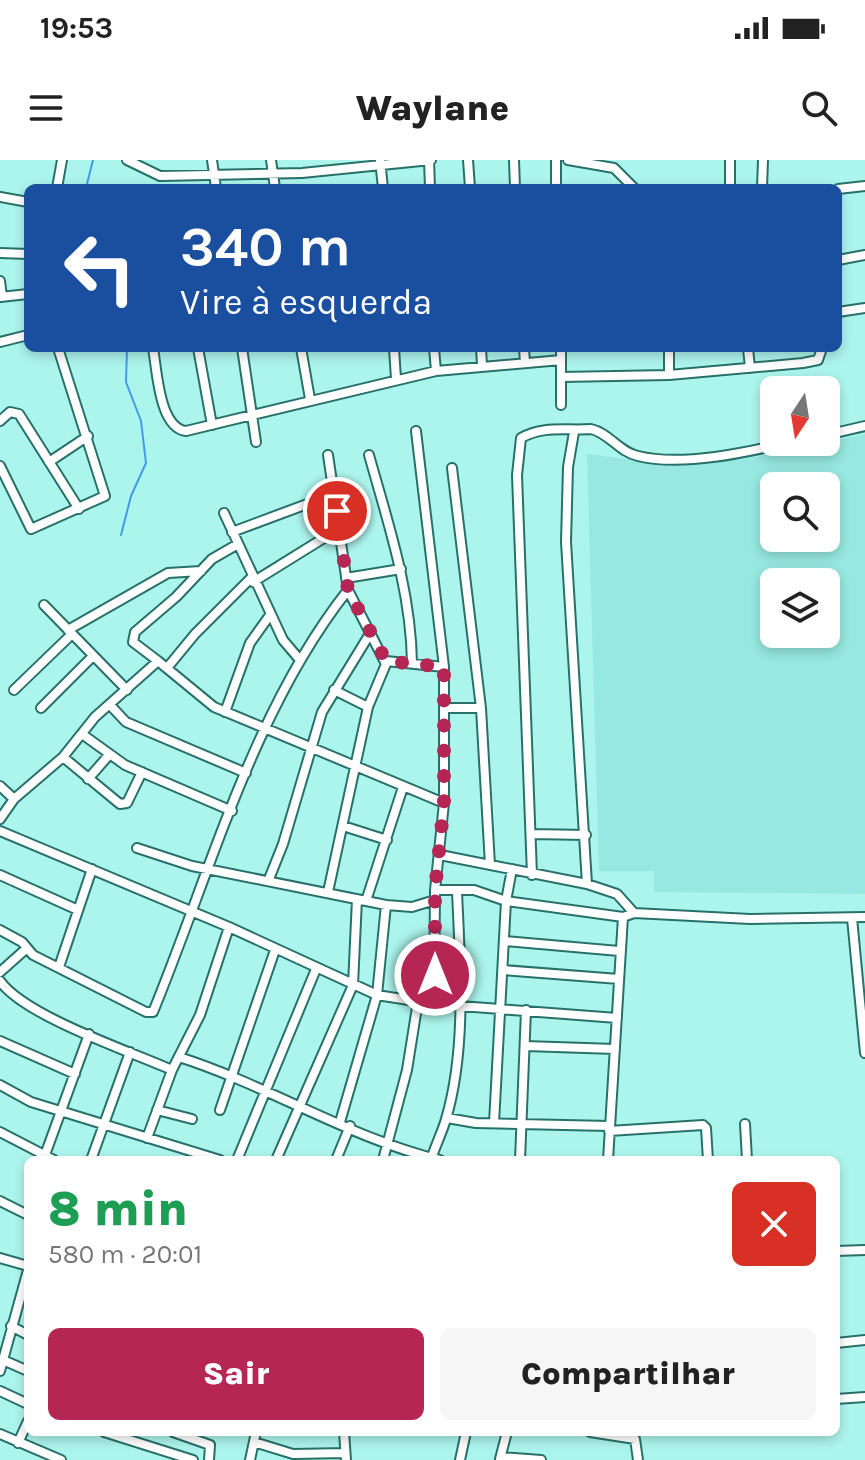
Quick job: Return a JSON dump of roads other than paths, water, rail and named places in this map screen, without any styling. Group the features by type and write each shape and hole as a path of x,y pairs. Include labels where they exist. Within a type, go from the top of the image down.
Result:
{"street":[{"path":"58,184 62,160"},
{"path":"127,160 160,176 340,171 380,163 430,160 430,184"},
{"path":"212,160 215,184"},
{"path":"271,160 274,184"},
{"path":"300,160 302,173"},
{"path":"339,160 340,171"},
{"path":"468,160 470,184"},
{"path":"514,160 515,184"},
{"path":"556,160 556,184"},
{"path":"568,160 614,168 630,184"},
{"path":"730,160 730,184"},
{"path":"762,184 763,160"},
{"path":"380,163 383,184"},
{"path":"160,176 163,184"},
{"path":"842,189 865,186"},
{"path":"0,197 24,201"},
{"path":"0,253 24,254"},
{"path":"842,259 865,255"},
{"path":"0,281 1,297 24,294"},
{"path":"842,311 865,308"},
{"path":"0,342 24,336"},
{"path":"0,466 31,529 79,509 106,493 59,352"},
{"path":"154,352 171,423 186,431 255,417 310,399 436,371 561,360"},
{"path":"199,352 212,425"},
{"path":"243,352 255,417 256,442"},
{"path":"302,352 310,399"},
{"path":"394,352 396,379"},
{"path":"434,352 436,371"},
{"path":"481,352 482,365"},
{"path":"524,352 525,363"},
{"path":"561,352 561,405"},
{"path":"669,352 669,375"},
{"path":"748,352 750,368"},
{"path":"561,377 669,375 750,368 811,362 818,360 821,352"},
{"path":"0,421 16,411 79,509"},
{"path":"840,432 865,426"},
{"path":"532,875 517,451 521,438 551,428 574,432 599,431 630,454 665,459 760,450"},
{"path":"416,431 444,667 446,708 444,803 435,890 434,1004"},
{"path":"574,432 568,467 566,542 587,884"},
{"path":"49,462 88,436"},
{"path":"328,455 348,590 386,661 368,707 328,892"},
{"path":"369,455 401,569 410,622 412,663"},
{"path":"452,468 481,708 490,865"},
{"path":"232,532 334,494"},
{"path":"224,513 270,615 285,643 300,660"},
{"path":"167,668 195,634 252,580 340,528"},
{"path":"238,544 218,553 132,637 194,693 225,712 444,803"},
{"path":"346,578 401,569"},
{"path":"14,690 70,632 168,573 201,571"},
{"path":"0,930 59,967 150,1013 194,912 208,869 265,728 300,660 348,590"},
{"path":"44,605 127,690"},
{"path":"225,712 253,636 270,615"},
{"path":"269,879 283,844 322,712 371,632"},
{"path":"41,708 93,656"},
{"path":"0,819 14,799 63,757 110,705 158,661"},
{"path":"386,661 444,667"},
{"path":"334,690 368,707"},
{"path":"110,705 126,722 246,773"},
{"path":"446,708 481,708"},
{"path":"82,734 109,755 142,772 232,811"},
{"path":"88,779 109,755"},
{"path":"63,757 113,801 124,804 142,772"},
{"path":"0,786 14,799"},
{"path":"278,1156 353,985 362,900 387,840 403,787"},
{"path":"343,826 387,840"},
{"path":"0,831 229,927 377,995 434,1004 617,1018"},
{"path":"532,834 586,835"},
{"path":"137,848 208,869 386,905 412,907 435,900"},
{"path":"440,855 587,884 617,894 634,913"},
{"path":"59,967 92,869"},
{"path":"494,1123 506,901 512,869"},
{"path":"0,875 78,910"},
{"path":"435,890 474,890 506,901 623,917 634,913 750,919 865,917"},
{"path":"435,1156 447,1118 459,1006 457,891"},
{"path":"340,1122 377,995 386,905"},
{"path":"608,1156 623,917"},
{"path":"852,918 861,964 865,1053"},
{"path":"147,1138 172,1070 200,1015 229,927"},
{"path":"504,941 619,951"},
{"path":"0,972 27,948"},
{"path":"220,1110 275,950"},
{"path":"239,1156 316,969"},
{"path":"503,970 619,979"},
{"path":"0,981 12,995 89,1034 172,1070"},
{"path":"384,1156 407,1070 418,1001"},
{"path":"520,1156 526,1010"},
{"path":"50,1156 60,1110 89,1034"},
{"path":"0,1041 75,1074"},
{"path":"525,1046 615,1049"},
{"path":"92,1156 130,1052"},
{"path":"179,1057 234,1074 340,1122 426,1156"},
{"path":"0,1085 31,1102 207,1156"},
{"path":"157,1110 192,1119"},
{"path":"447,1118 609,1129 703,1125 706,1128 708,1156"},
{"path":"745,1124 747,1156"},
{"path":"338,1156 350,1126"},
{"path":"1,1135 46,1156"},
{"path":"0,1201 24,1213"},
{"path":"840,1251 865,1250"},
{"path":"0,1258 24,1267"},
{"path":"0,1371 24,1280"},
{"path":"19,1294 24,1297"},
{"path":"11,1326 24,1333"},
{"path":"840,1343 865,1340"},
{"path":"3,1360 24,1369"},
{"path":"0,1391 24,1402"},
{"path":"840,1399 865,1397"},
{"path":"18,1443 24,1430"},
{"path":"0,1434 61,1460"},
{"path":"130,1436 189,1460"},
{"path":"184,1436 210,1445 209,1460"},
{"path":"250,1460 255,1436"},
{"path":"254,1442 293,1454 346,1456 344,1436"},
{"path":"460,1460 465,1436"},
{"path":"506,1436 500,1458 541,1460"},
{"path":"616,1436 635,1439 638,1460"},
{"path":"24,1460 27,1447"}],"waterway":[{"path":"87,184 93,160"},
{"path":"121,535 131,496 146,463 141,421 126,382 127,352"}]}
